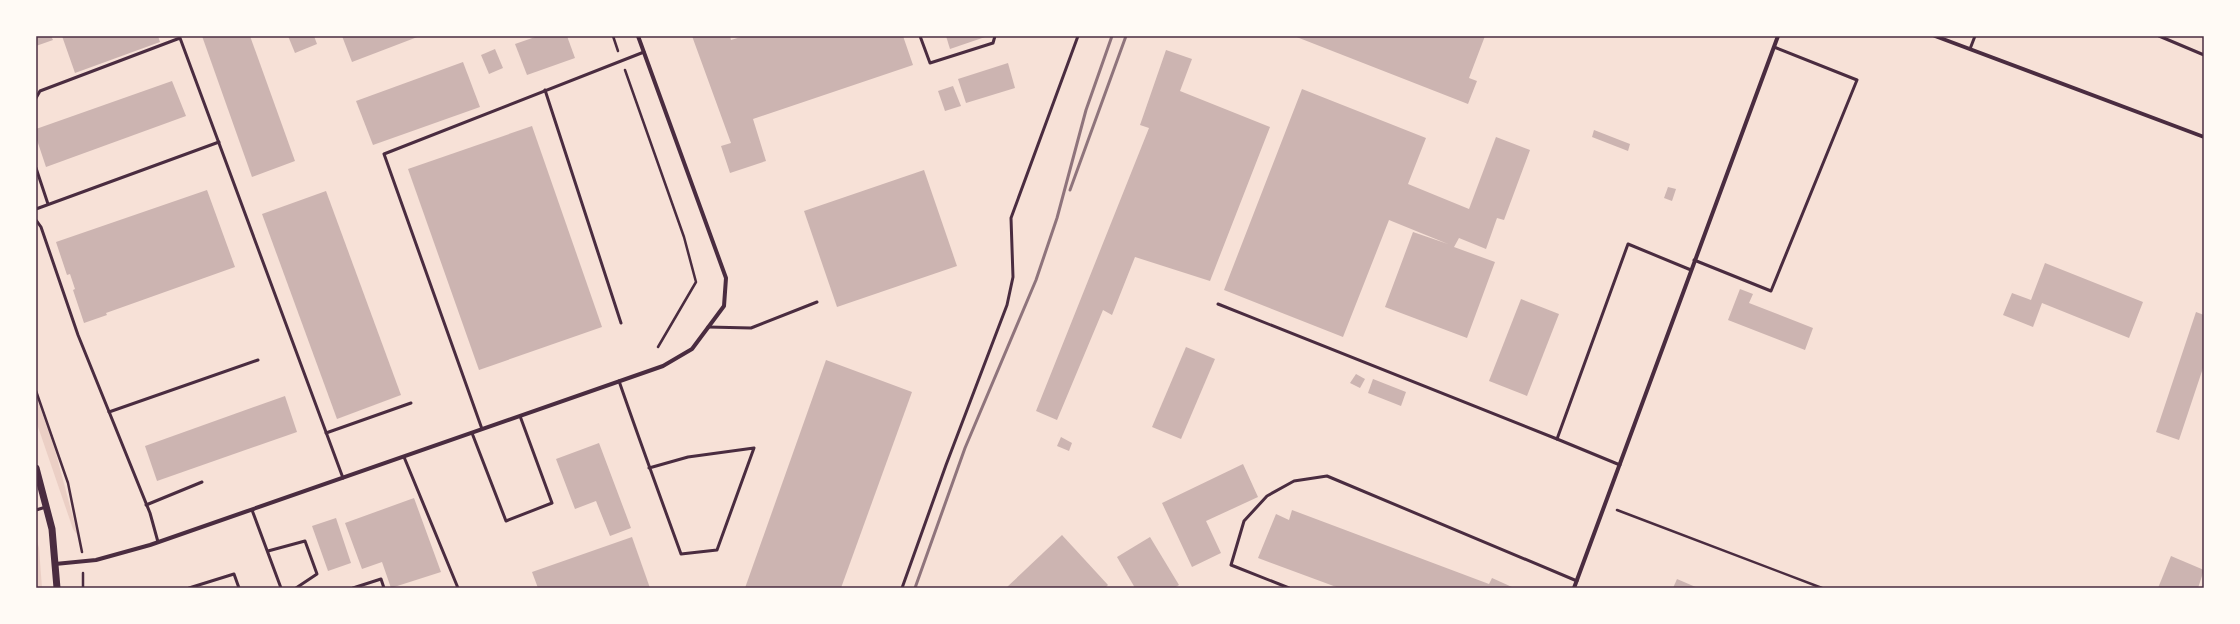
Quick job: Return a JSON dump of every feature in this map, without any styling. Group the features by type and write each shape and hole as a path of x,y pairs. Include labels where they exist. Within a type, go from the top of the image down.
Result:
{"street":[{"path":"55,564 84,561 126,552 158,542 663,366 692,349 724,306 726,278 638,36"},
{"path":"1574,588 1690,270 1778,36"},
{"path":"1935,36 2204,137"},
{"path":"36,468 47,507 54,545 57,588"}],"lane":[{"path":"920,36 930,64 993,43 995,36"},
{"path":"902,588 946,465 1007,305 1013,277 1011,218 1078,36"},
{"path":"1970,49 1974,36"},
{"path":"2159,36 2204,55"},
{"path":"36,98 40,91 180,38 343,478"},
{"path":"1694,260 1771,291 1857,80 1774,46"},
{"path":"482,429 384,154 644,52"},
{"path":"545,90 621,323"},
{"path":"36,209 219,142"},
{"path":"36,168 48,204"},
{"path":"36,220 41,227 78,335 146,505 158,542"},
{"path":"1557,440 1628,244 1690,270"},
{"path":"708,327 751,328 817,302"},
{"path":"1218,304 1620,465"},
{"path":"109,412 258,360"},
{"path":"619,381 649,468 681,554 717,550 754,448 688,457 649,468"},
{"path":"326,433 411,403"},
{"path":"472,433 506,521 552,503 520,416"},
{"path":"404,457 458,588"},
{"path":"1289,588 1232,565 1244,520 1267,496 1294,481 1327,476 1577,581"},
{"path":"146,505 202,482"},
{"path":"36,510 47,507"},
{"path":"252,510 281,588"},
{"path":"268,551 305,541 317,574 296,588"},
{"path":"189,588 234,574 239,588"},
{"path":"353,588 381,579 384,588"}],"path":[{"path":"613,36 684,236 696,282 658,347"},
{"path":"36,391 68,483 84,561 83,588"},
{"path":"1617,510 1822,588"}],"shaded area":[{"path":"36,396 55,450 78,536 73,529 36,421"},
{"path":"36,538 39,548 42,588 36,588"}],"building":[{"path":"36,36 51,36 53,40 36,46"},
{"path":"62,36 158,36 160,42 75,73"},
{"path":"202,36 250,36 295,161 252,177"},
{"path":"288,36 314,36 317,44 295,53"},
{"path":"342,36 420,36 352,62"},
{"path":"538,36 567,36 575,58 527,75 515,44"},
{"path":"692,36 730,36 731,40 744,36 903,36 913,65 753,119 766,161 730,173 721,146 731,143"},
{"path":"946,36 988,36 950,49"},
{"path":"1294,36 1485,36 1469,78 1477,81 1468,104"},
{"path":"495,49 503,68 489,74 481,55"},
{"path":"1166,50 1192,59 1180,91 1270,127 1210,281 1135,257 1112,315 1103,310 1057,420 1036,411 1149,128 1140,125"},
{"path":"463,62 480,107 373,145 356,101"},
{"path":"1008,63 1015,88 966,103 958,79"},
{"path":"172,81 186,116 46,167 36,137 36,129"},
{"path":"953,86 961,106 945,111 938,91"},
{"path":"1302,89 1426,138 1408,184 1469,209 1496,137 1530,150 1504,220 1497,218 1486,249 1459,238 1454,247 1495,262 1467,338 1385,307 1413,232 1448,244 1389,220 1343,337 1224,290"},
{"path":"532,126 602,327 479,370 408,169"},
{"path":"1594,130 1630,144 1628,151 1592,137"},
{"path":"924,170 957,266 837,307 804,211"},
{"path":"1668,187 1676,189 1672,201 1664,198"},
{"path":"207,190 235,267 106,313 107,315 84,323 73,290 75,289 70,274 67,275 56,242"},
{"path":"326,191 401,395 337,419 262,214"},
{"path":"2045,263 2143,302 2129,338 2042,303 2033,327 2003,315 2012,293 2031,300"},
{"path":"1740,289 1753,294 1749,303 1813,328 1805,350 1728,320"},
{"path":"1521,299 1559,314 1527,396 1489,381"},
{"path":"2196,312 2204,315 2204,365 2179,440 2156,432"},
{"path":"1186,347 1215,359 1181,439 1152,427"},
{"path":"826,360 912,392 841,588 745,588"},
{"path":"1356,374 1365,379 1360,388 1350,383"},
{"path":"1373,379 1406,392 1401,406 1368,393"},
{"path":"285,396 297,432 157,481 145,446"},
{"path":"1061,437 1072,443 1069,451 1057,446"},
{"path":"599,443 631,528 610,536 596,501 575,509 556,459"},
{"path":"1243,464 1258,497 1206,521 1221,553 1192,567 1162,503"},
{"path":"414,498 441,572 391,588 382,562 362,569 345,523"},
{"path":"1292,510 1489,584 1492,578 1512,587 1339,588 1258,558 1276,514 1289,520"},
{"path":"336,518 351,563 328,571 312,526"},
{"path":"1062,535 1108,585 1105,588 1006,588"},
{"path":"632,537 650,588 538,588 532,572"},
{"path":"1150,537 1179,585 1174,588 1135,588 1117,557"},
{"path":"2171,556 2204,570 2198,588 2158,588"},
{"path":"1677,579 1698,588 1673,588"}],"railway":[{"path":"915,588 965,448 1036,280 1057,218 1086,110 1112,36"},
{"path":"1070,190 1126,36"}]}
